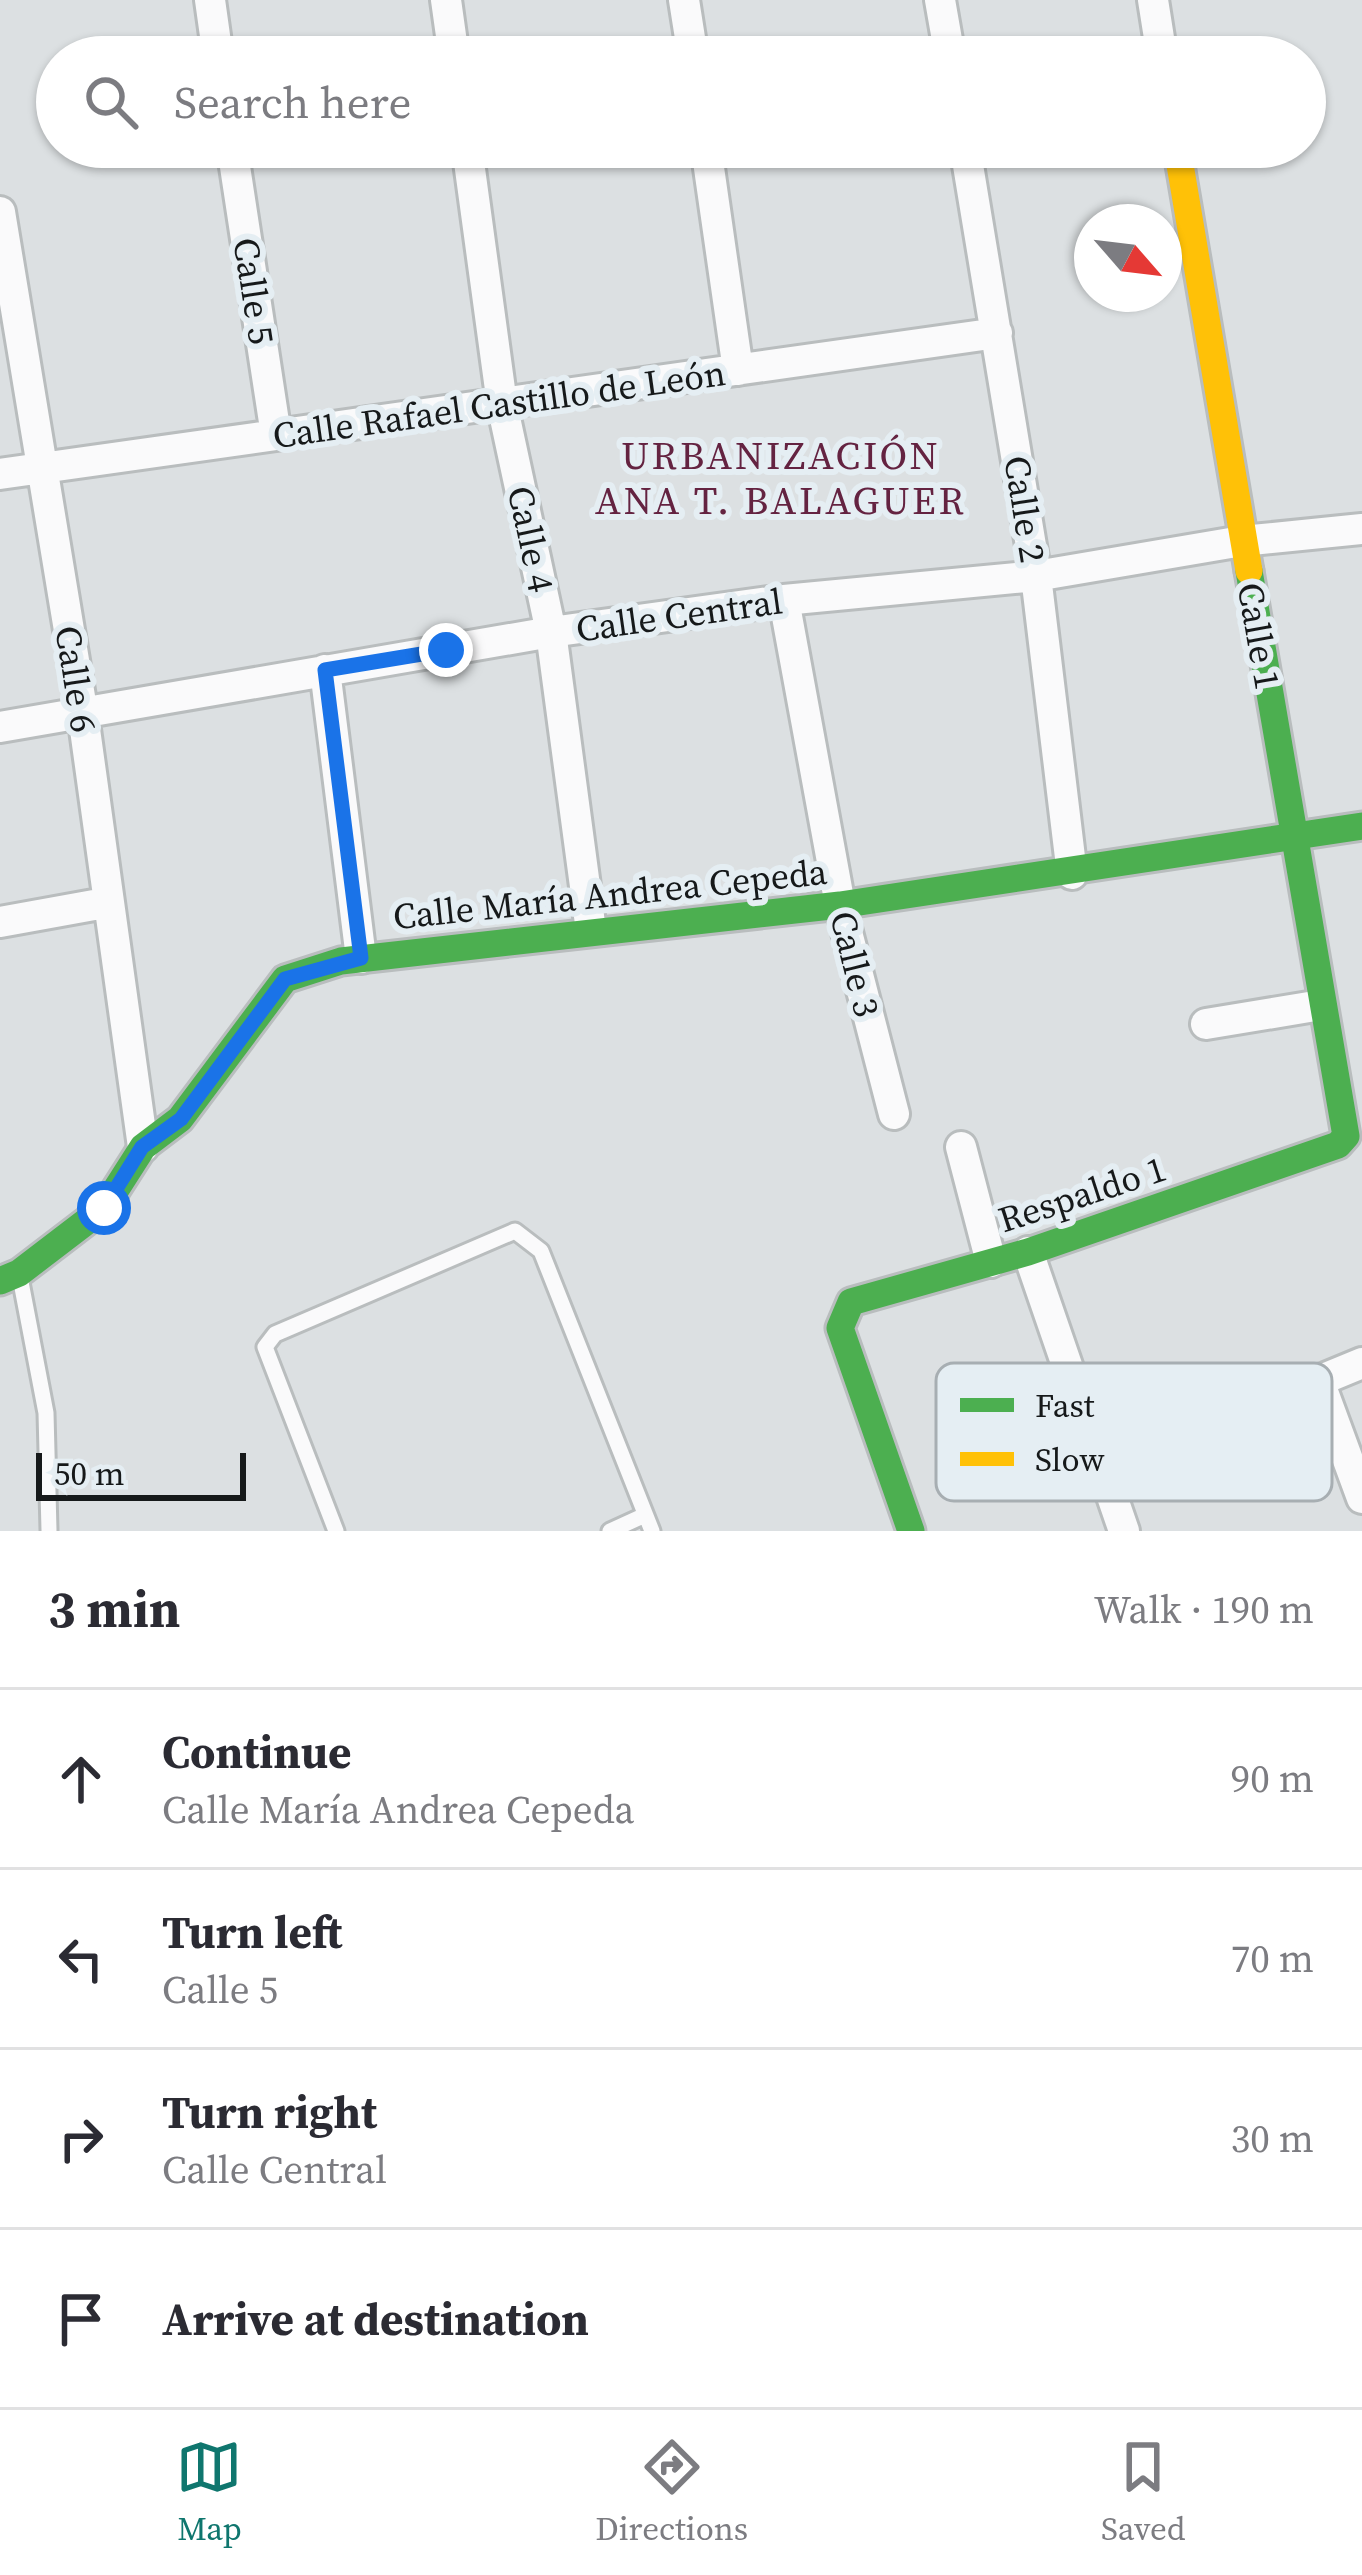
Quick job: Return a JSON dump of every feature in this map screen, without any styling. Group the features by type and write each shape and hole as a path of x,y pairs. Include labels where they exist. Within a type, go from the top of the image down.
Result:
{"street":[{"path":"210,0 215,36"},
{"path":"446,0 451,36"},
{"path":"684,0 689,36"},
{"path":"940,0 946,36"},
{"path":"1153,0 1159,36"},
{"name":"Calle 5","path":"235,168 275,435"},
{"name":"Calle 4","path":"469,168 502,404 551,632 591,931"},
{"path":"709,168 738,370"},
{"name":"Calle 2","path":"969,168 1036,576 1072,874"},
{"name":"Calle 1","path":"1180,168 1321,1005 1348,1124"},
{"name":"Calle 6","path":"0,212 83,715 142,1147"},
{"name":"Calle Rafael Castillo de León","path":"0,474 997,332"},
{"name":"Calle Central","path":"0,727 551,632 784,600 1036,576 1242,541 1362,529"},
{"name":"Calle 3","path":"784,600 839,905 894,1114"},
{"path":"325,670 361,958"},
{"name":"Calle María Andrea Cepeda","path":"9,1277 104,1208 142,1147 181,1119 285,979 361,958 839,905 1072,874 1362,826"},
{"path":"0,922 105,902"},
{"path":"1206,1024 1321,1005"},
{"name":"Respaldo 1","path":"911,1531 840,1328 850,1302 1028,1252 1338,1145 1348,1124"},
{"path":"961,1147 991,1262"},
{"path":"1028,1252 1065,1363"},
{"path":"1332,1376 1362,1363"},
{"path":"1332,1416 1362,1498"},
{"path":"1112,1501 1124,1531"}],"lane":[{"path":"337,1531 266,1347 275,1334 515,1231 541,1251 649,1523 610,1531"},
{"path":"9,1277 46,1413 49,1530"}],"traffic: fast":[{"path":"911,1531 840,1328 851,1302 1028,1252 1338,1145 1346,1136 1249,571"},
{"path":"0,1281 19,1273 104,1208 143,1147 180,1119 285,979 341,961 840,905 1362,826"}],"traffic: slow":[{"path":"1181,168 1249,571"}],"district":[{"name":"URBANIZACIÓN ANA T. BALAGUER","path":"781,478"}],"route":[{"path":"104,1208 142,1147 181,1119 285,979 361,958 325,670 446,650"}]}
